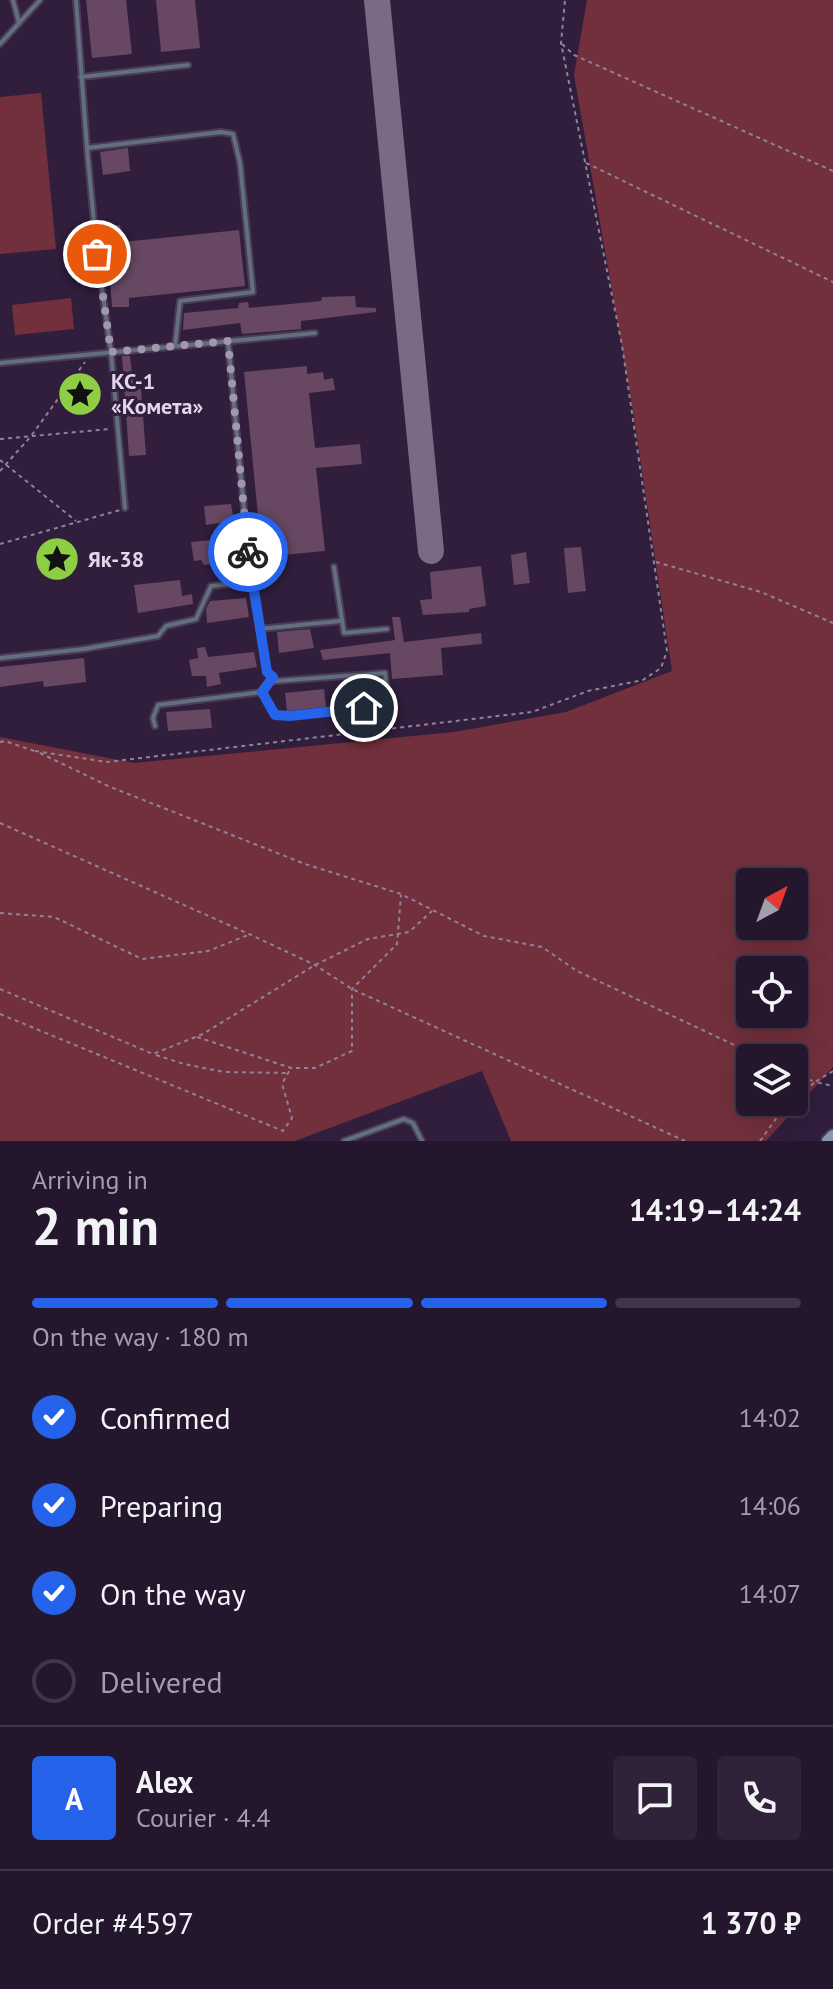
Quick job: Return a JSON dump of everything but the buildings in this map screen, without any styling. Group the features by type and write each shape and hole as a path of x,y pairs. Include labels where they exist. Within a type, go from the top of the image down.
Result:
{"main road":[{"path":"828,1141 833,1136"}],"lane":[{"path":"13,0 19,23"},
{"path":"0,44 40,0"},
{"path":"76,0 97,254 111,352 125,508"},
{"path":"81,77 188,65"},
{"path":"87,148 221,132 233,134 240,163 253,292 180,301 175,346"},
{"path":"0,363 315,333"},
{"path":"228,341 251,582 267,672 276,681 385,673 388,705 275,715 262,692"},
{"path":"334,567 344,633 387,629"},
{"path":"0,658 84,649 158,636 166,626 196,619 211,586 251,582"},
{"path":"259,629 340,621"},
{"path":"155,726 153,718 158,705 262,692 273,677"},
{"path":"344,1141 404,1119 413,1123 422,1141"}],"path":[{"path":"35,751 107,762 532,712 588,691 643,680 661,668 667,651 622,345 561,43 565,0"},
{"path":"561,43 574,55 833,171"},
{"path":"585,163 833,282"},
{"path":"0,471 31,436 90,354"},
{"path":"0,439 119,428"},
{"path":"0,460 76,522"},
{"path":"0,544 125,508"},
{"path":"655,561 761,592 833,623"},
{"path":"0,742 35,751 108,786 277,853 401,894 484,936 542,947 577,971 736,1046"},
{"path":"0,823 249,934 315,965 352,989 685,1141"},
{"path":"197,1037 291,1068 315,1068 352,1051 352,989 397,944 401,894"},
{"path":"153,1054 197,1037 315,965 368,939 409,932 433,911"},
{"path":"0,913 54,917 142,959 208,951 249,934"},
{"path":"0,989 153,1054 184,1064 224,1072 288,1073"},
{"path":"0,1014 283,1131 292,1118 282,1084 291,1068"},
{"path":"808,1088 833,1071"},
{"path":"808,1079 833,1086"},
{"path":"760,1141 778,1116"}],"shaded area":[{"path":"587,0 833,0 833,1067 808,1095 808,1044 736,1044 736,1116 789,1116 766,1141 511,1141 482,1071 295,1141 0,1141 0,737 134,763 454,732 566,712 672,671 631,398 574,75"},
{"path":"41,93 56,249 0,254 0,97"},
{"path":"71,298 74,329 15,335 12,305"}],"taxiway":[{"path":"377,0 431,551"}],"way so far":[{"path":"97,254 111,352 228,341 248,552"}],"place":[{"name":"КС-1 «Комета»","path":"80,394"},
{"name":"Як-38","path":"57,559"}],"route":[{"path":"248,552 267,672 273,677 262,692 269,707 275,715 290,716 364,708"}]}
